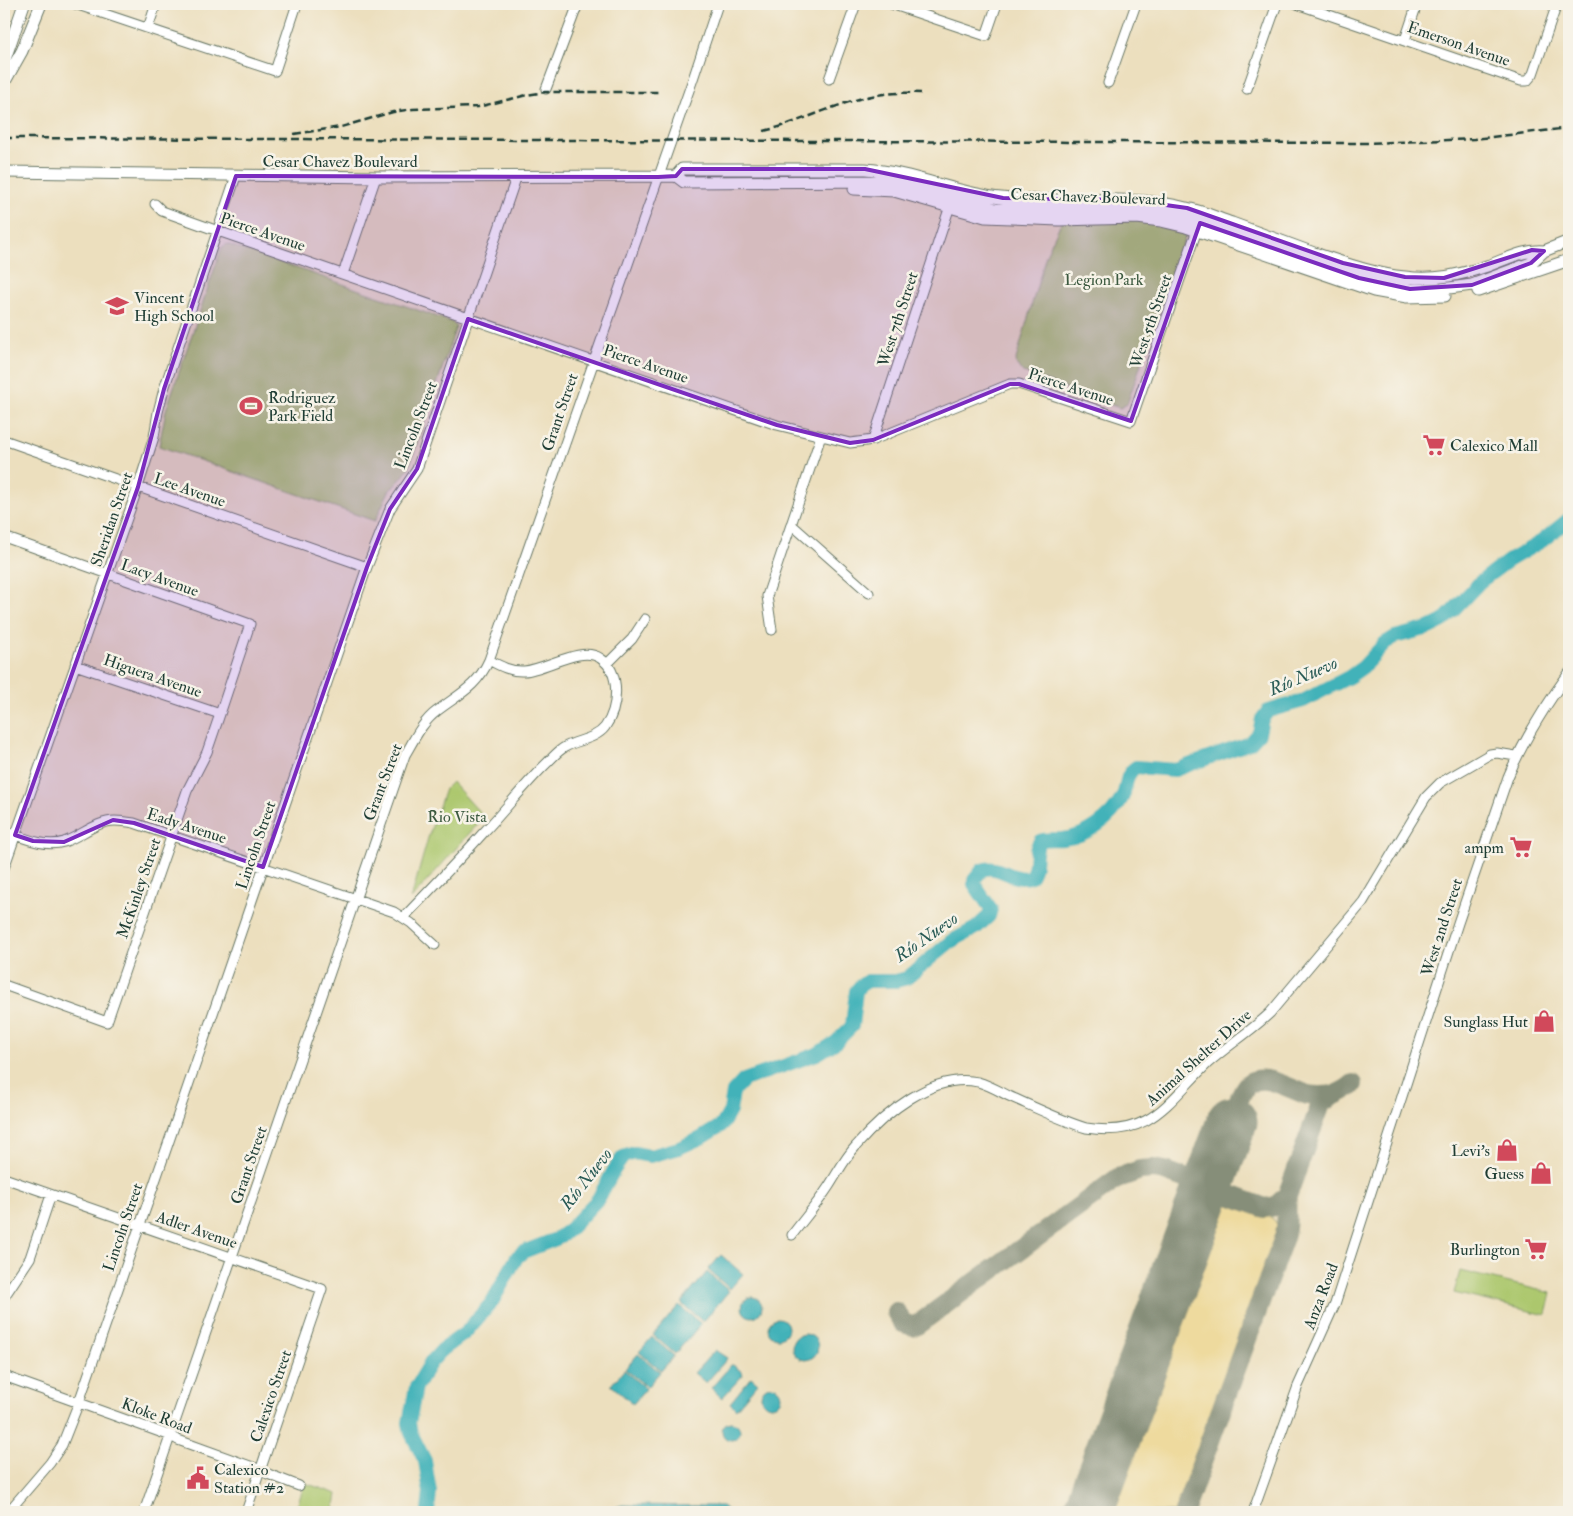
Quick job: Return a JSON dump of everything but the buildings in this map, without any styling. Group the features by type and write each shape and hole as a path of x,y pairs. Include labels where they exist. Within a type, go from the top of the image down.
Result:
{"main road":[{"path":"4,62 24,4"},
{"path":"4,83 22,51 41,4"},
{"name":"Cesar Chavez Boulevard","path":"4,172 236,176 658,178 676,176 682,169 865,169 884,170 982,195 1002,198 1130,200 1187,208 1343,263 1405,277 1444,278 1471,271 1532,250 1544,251"},
{"name":"Cesar Chavez Boulevard","path":"676,176 684,182 884,181 996,209 1164,213 1195,221 1359,278 1410,289 1434,290 1472,285 1531,264 1544,251 1569,241"},
{"path":"747,182 758,188 894,190 985,217 1059,220 1137,218 1167,222 1197,230 1366,288 1408,297 1442,297 1475,292 1569,260"}],"street":[{"path":"76,4 275,71 297,4"},
{"path":"148,28 156,4"},
{"path":"546,89 578,4"},
{"name":"Grant Street","path":"144,1512 405,755 419,731 435,712 474,684 483,672 718,4"},
{"path":"829,79 856,4"},
{"path":"891,4 986,36 997,4"},
{"path":"1108,83 1136,4"},
{"path":"1247,88 1277,4"},
{"name":"Emerson Avenue","path":"1297,4 1527,81 1532,74 1557,4"},
{"path":"1405,40 1417,4"},
{"name":"Sheridan Street","path":"4,868 138,487 154,437 164,389 236,176"},
{"path":"343,274 376,177"},
{"name":"Lincoln Street","path":"8,1512 58,1451 79,1402 366,567 390,509 417,469 516,178"},
{"name":"Pierce Avenue","path":"155,204 162,212 468,319 593,360 777,425 850,443 873,440 1010,384 1019,384 1131,421"},
{"name":"West 7th Street","path":"873,440 950,206"},
{"name":"West 5th Street","path":"1131,421 1197,230"},
{"path":"772,630 767,596 821,436"},
{"name":"Lee Avenue","path":"4,440 366,567"},
{"path":"791,524 869,593"},
{"name":"Lacy Avenue","path":"4,537 250,624"},
{"path":"607,664 632,639 645,619"},
{"name":"McKinley Street","path":"4,985 108,1022 188,791 207,752 250,624"},
{"path":"404,918 547,762 563,748 595,735 604,728 610,716 615,698 616,683 612,671 600,658 587,655 571,657 536,670 524,671 510,670 488,660"},
{"name":"Higuera Avenue","path":"75,665 220,714"},
{"name":"West 2nd Street","path":"1405,1088 1496,808 1516,756 1569,673"},
{"name":"Animal Shelter Drive","path":"792,1235 818,1202 840,1167 857,1145 891,1112 930,1087 947,1081 980,1082 1086,1128 1104,1131 1121,1129 1137,1126 1151,1119 1165,1108 1208,1064 1255,1028 1270,1013 1363,902 1426,796 1435,788 1490,754 1497,753 1516,756"},
{"name":"Eady Avenue","path":"4,831 33,841 47,843 64,842 113,820 134,823 356,898 404,918 435,945"},
{"name":"Anza Road","path":"1253,1512 1298,1386 1336,1304 1405,1088"},
{"name":"Adler Avenue","path":"4,1178 322,1289"},
{"path":"4,1297 30,1258 51,1195"},
{"name":"Calexico Street","path":"246,1512 322,1289"},
{"name":"Kloke Road","path":"4,1376 171,1436 299,1486"},
{"path":"14,1505 23,1512"}],"highlighted area":[{"path":"682,169 865,169 1003,198 1130,200 1187,208 1343,263 1405,277 1444,278 1532,250 1544,251 1531,263 1472,285 1410,289 1359,278 1200,223 1131,421 1019,384 1010,384 873,440 850,443 777,425 468,319 417,469 390,509 367,567 263,867 134,823 113,820 64,842 33,841 15,835 138,487 164,389 236,176 658,177 676,176"}],"green space":[{"name":"Legion Park","path":"1141,215 1188,229 1127,404 1120,408 1024,373 1015,363 1046,255 1064,216"},
{"path":"227,244 452,322 456,327 409,468 389,491 375,521 159,446 166,410 222,247"},
{"name":"Rio Vista","path":"452,782 484,817 411,899 428,838 445,789"},
{"path":"1460,1271 1551,1293 1546,1315 1454,1293"},
{"path":"305,1483 337,1494 334,1512 295,1512"}],"sand":[{"path":"1224,1202 1264,1213 1277,1224 1278,1233 1176,1512 1102,1512 1213,1211 1217,1205"}],"water":[{"path":"721,1255 743,1274 730,1289 708,1270"},
{"path":"707,1272 729,1291 703,1322 681,1303"},
{"path":"752,1297 759,1300 762,1307 759,1314 752,1317 745,1314 742,1307 745,1300"},
{"path":"679,1305 701,1324 675,1354 653,1335"},
{"path":"778,1318 785,1321 788,1328 785,1335 778,1338 771,1335 768,1328 771,1321"},
{"path":"805,1334 814,1338 818,1347 814,1356 805,1360 796,1356 792,1347 796,1338"},
{"path":"652,1337 674,1356 661,1371 639,1352"},
{"path":"715,1350 727,1358 706,1383 694,1373"},
{"path":"638,1354 660,1372 647,1387 625,1369"},
{"path":"731,1365 742,1372 743,1375 722,1398 711,1388"},
{"path":"624,1370 646,1389 633,1404 611,1385"},
{"path":"751,1377 758,1383 736,1409 730,1403"},
{"path":"771,1386 778,1389 781,1396 778,1403 771,1406 764,1403 761,1396 764,1389"},
{"path":"731,1422 737,1425 740,1431 737,1437 731,1440 725,1437 722,1431 725,1425"},
{"path":"622,1505 722,1506 727,1512 613,1512 616,1507"}],"waterway":[{"name":"Río Nuevo","path":"428,1512 430,1492 425,1461 411,1433 409,1423 416,1387 431,1362 442,1350 465,1333 492,1302 517,1257 523,1252 556,1239 569,1230 598,1199 623,1157 634,1153 650,1156 679,1148 701,1138 722,1125 730,1111 733,1092 744,1080 817,1054 836,1042 852,1026 856,991 861,985 868,981 896,981 907,978 950,942 976,928 989,916 991,909 974,884 974,880 982,870 995,869 1025,878 1031,876 1035,867 1036,849 1040,841 1081,835 1105,819 1118,805 1124,794 1130,774 1136,767 1175,770 1250,743 1259,733 1262,719 1268,711 1303,701 1349,677 1363,667 1385,643 1395,637 1429,628 1443,621 1480,582 1508,561 1542,541 1569,519"}],"taxiway":[{"path":"1232,1122 1238,1101 1244,1089 1250,1083 1257,1080 1274,1082 1308,1095 1335,1095"},
{"path":"896,1312 903,1323 913,1326 917,1325 1118,1178 1140,1170 1154,1169 1165,1171 1265,1208 1276,1206 1287,1196 1321,1104 1353,1084"},
{"path":"1184,1512 1284,1237 1287,1196"},
{"path":"1089,1512 1091,1503"}],"runway":[{"path":"1088,1512 1232,1122"}],"railway":[{"path":"294,134 341,127 393,112 413,109 478,107 545,92 659,92"},
{"path":"764,131 867,97 894,93 921,93"},
{"path":"4,138 1368,143 1474,139 1569,128"}],"place":[{"name":"Vincent High School","path":"117,306"},
{"name":"Rodriguez Park Field","path":"251,406"},
{"name":"Calexico Mall","path":"1434,445"},
{"name":"ampm","path":"1521,847"},
{"name":"Sunglass Hut","path":"1544,1021"},
{"name":"Levi's","path":"1507,1150"},
{"name":"Guess","path":"1541,1173"},
{"name":"Burlington","path":"1536,1249"},
{"name":"Calexico Station #2","path":"198,1478"}]}
